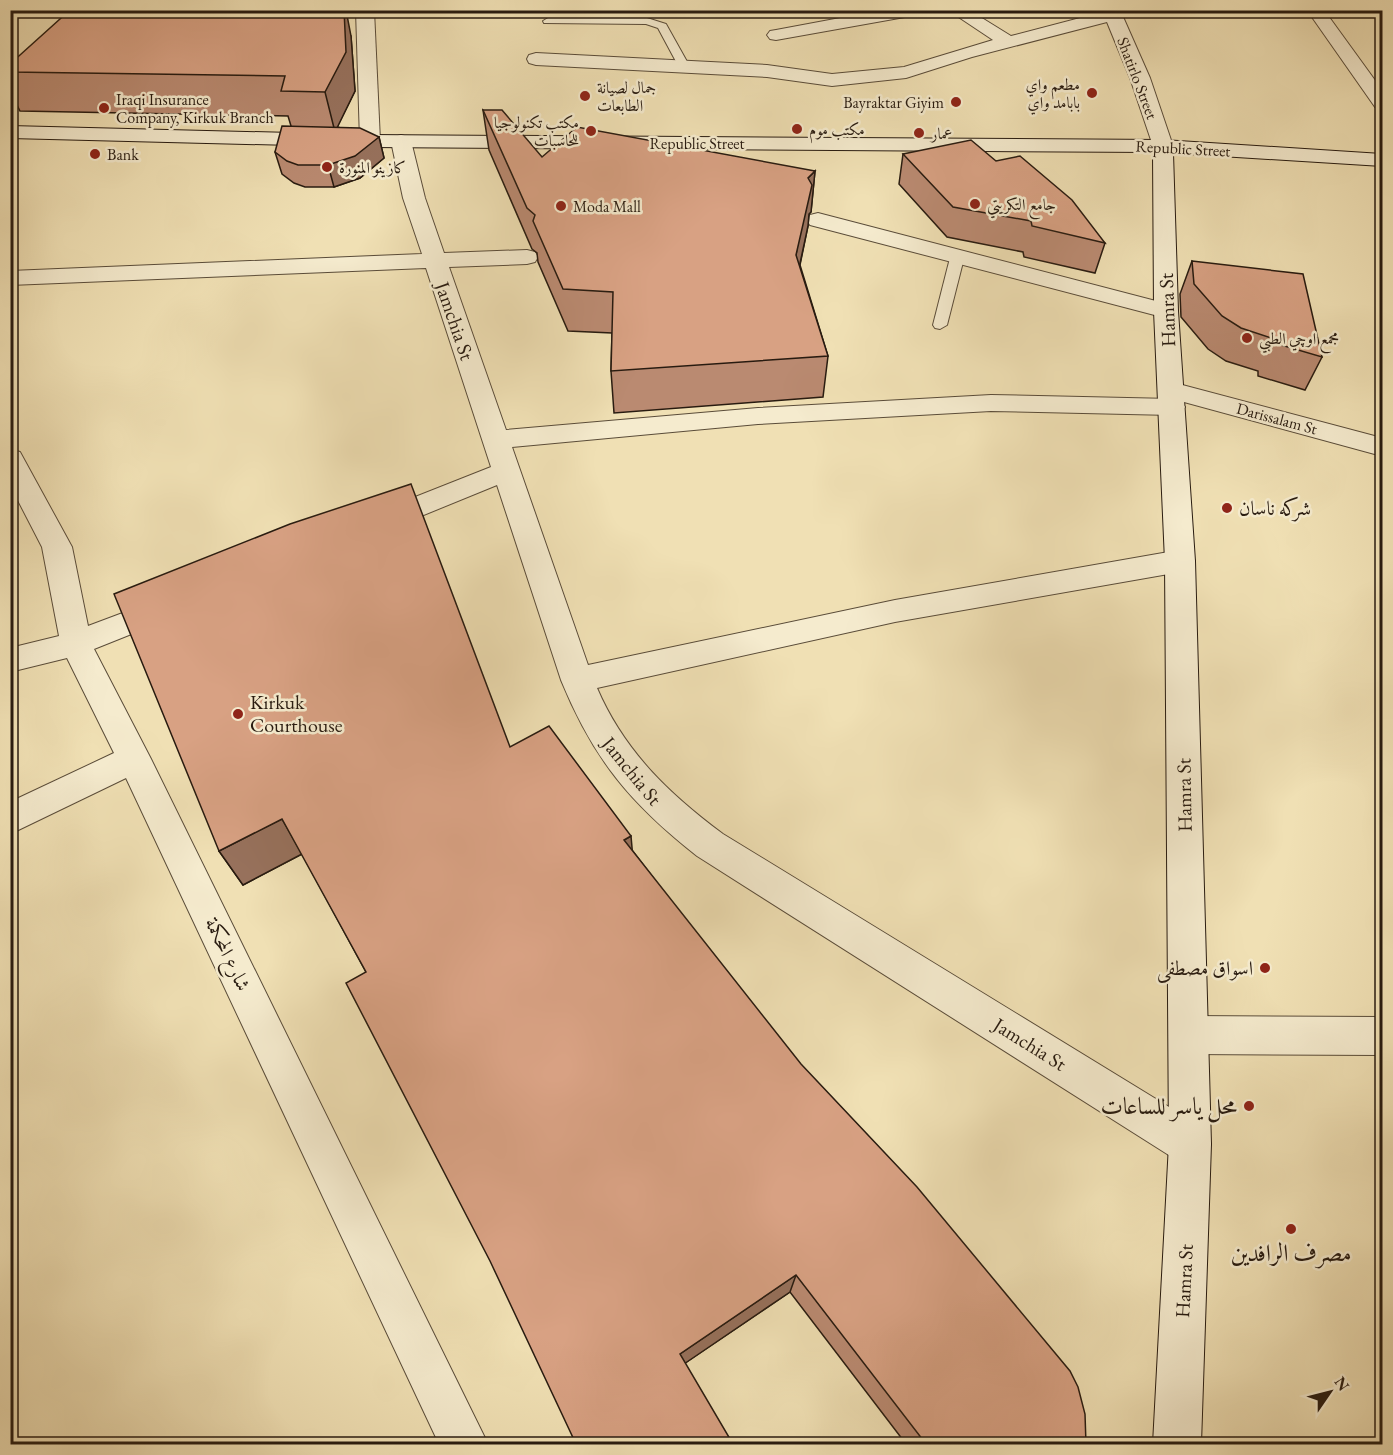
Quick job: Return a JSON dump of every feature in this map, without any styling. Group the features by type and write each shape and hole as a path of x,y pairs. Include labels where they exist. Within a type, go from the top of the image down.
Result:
{"street":[{"path":"365,10 370,141"},
{"path":"776,35 916,10"},
{"path":"956,10 1009,42"},
{"path":"1314,10 1383,103"},
{"path":"536,59 767,71 832,80 906,72 965,52 1112,13"},
{"name":"Shatirlo Street","path":"1112,13 1140,78 1163,146"},
{"name":"Republic Street","path":"10,132 370,141 1163,146 1383,160"},
{"name":"Jamchia St","path":"401,141 414,198 577,680 590,715 611,750 638,784 671,816 720,852 1190,1144"},
{"name":"Hamra St","path":"1163,146 1166,311 1180,561 1189,1035 1190,1144 1177,1444"},
{"path":"818,220 1166,311"},
{"path":"10,278 527,257"},
{"name":"Darissalam St","path":"495,440 758,416 991,403 1172,398 1383,447"},
{"name":"شارع المحكمة","path":"10,458 57,547 76,644 134,759 464,1444"},
{"path":"351,533 506,471"},
{"path":"577,680 895,611 1180,561"},
{"path":"10,660 76,644 197,595"},
{"path":"10,819 134,759"},
{"path":"1189,1035 1383,1036"}],"lane":[{"path":"548,21 647,21 662,26 684,67"},
{"path":"940,325 957,258"}],"building":[{"path":"70,10 344,10 346,52 325,92 281,91 285,76 10,72 10,64"},
{"path":"483,110 502,110 542,157 577,127 815,171 808,178 812,185 796,255 828,356 611,371 613,292 563,289 533,221 535,215 527,208"},
{"path":"282,126 360,128 379,137 355,156 328,165 298,165 287,161 275,152"},
{"path":"971,140 996,161 1020,156 1072,200 1105,243 1032,226 1031,221 953,207 903,154"},
{"path":"1192,261 1303,274 1322,357 1274,343 1274,339 1241,328 1222,316 1194,284"},
{"path":"411,484 510,747 549,726 631,836 624,840 801,1064 917,1187 1070,1371 1078,1387 1085,1414 1086,1444 926,1444 796,1275 680,1354 733,1444 576,1444 490,1261 346,983 366,972 282,819 219,851 114,594 290,524"}],"place":[{"name":"مطعم واي بابامد واي","path":"1092,93"},
{"name":"جمال لصيانة الطابعات","path":"585,96"},
{"name":"Bayraktar Giyim","path":"956,102"},
{"name":"Iraqi Insurance Company, Kirkuk Branch","path":"104,108"},
{"name":"مكتب موم","path":"797,129"},
{"name":"مكتب تكنولوجيا للحاسبات","path":"591,131"},
{"name":"عمار","path":"919,133"},
{"name":"Bank","path":"95,154"},
{"name":"كازينو المنورة","path":"327,167"},
{"name":"جامع التكريتي","path":"975,204"},
{"name":"Moda Mall","path":"561,206"},
{"name":"مجمع اوچي الطبي","path":"1247,338"},
{"name":"شرکە ناسان","path":"1227,508"},
{"name":"Kirkuk Courthouse","path":"238,714"},
{"name":"اسواق مصطفى","path":"1265,968"},
{"name":"محل ياسر للساعات","path":"1249,1106"},
{"name":"مصرف الرافدين","path":"1291,1229"}]}
